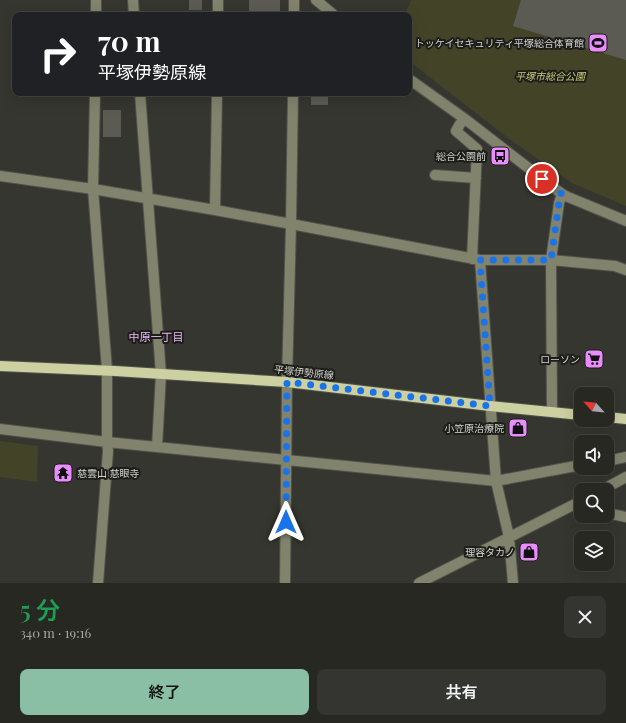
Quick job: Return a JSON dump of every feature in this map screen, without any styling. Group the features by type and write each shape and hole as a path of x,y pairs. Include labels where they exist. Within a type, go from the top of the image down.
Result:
{"main road":[{"name":"平塚伊勢原線","path":"0,366 107,370 287,382 574,414"},
{"path":"614,418 626,420"}],"street":[{"path":"96,0 96,12"},
{"path":"133,0 134,12"},
{"path":"218,0 218,12"},
{"path":"294,0 294,12"},
{"path":"316,0 330,12"},
{"path":"412,81 465,119 562,194 626,221"},
{"path":"95,96 93,189 107,370 108,451 98,583"},
{"path":"140,96 161,374 157,447"},
{"path":"215,210 217,96"},
{"path":"286,583 287,382 293,96"},
{"path":"465,119 456,131 478,149 476,178 476,260 496,480 508,537 513,583"},
{"path":"435,175 476,178"},
{"path":"0,176 149,198 476,260 551,260 615,266 626,270"},
{"path":"552,412 551,260 559,203 562,194"},
{"path":"0,429 107,442 496,480 574,466"},
{"path":"614,460 626,458"},
{"path":"614,484 626,477"},
{"path":"419,583 508,537 574,506"},
{"path":"614,514 626,517"}],"green space":[{"name":"平塚市総合公園","path":"411,0 626,0 626,206 572,183 508,138 412,63 412,12 406,12"},
{"path":"0,441 38,446 37,482 0,477"}],"building":[{"path":"189,0 202,0 202,10 189,10"},
{"path":"249,0 280,0 280,12 249,12"},
{"name":"トッケイセキュリティ平塚総合体育館","path":"521,0 626,0 626,60 513,26"},
{"path":"311,96 328,96 328,105 311,105"},
{"path":"103,110 121,110 121,137 103,137"}],"place":[{"name":"トッケイセキュリティ平塚総合体育館","path":"598,43"},
{"name":"総合公園前","path":"500,156"},
{"name":"ローソン","path":"594,359"},
{"name":"小笠原治療院","path":"518,428"},
{"name":"慈雲山 慈眼寺","path":"63,473"},
{"name":"理容タカノ","path":"529,552"}],"district":[{"name":"中原一丁目","path":"156,337"}],"route":[{"path":"286,522 287,382 490,406 480,260 551,260 559,203 562,194 542,179"}]}
